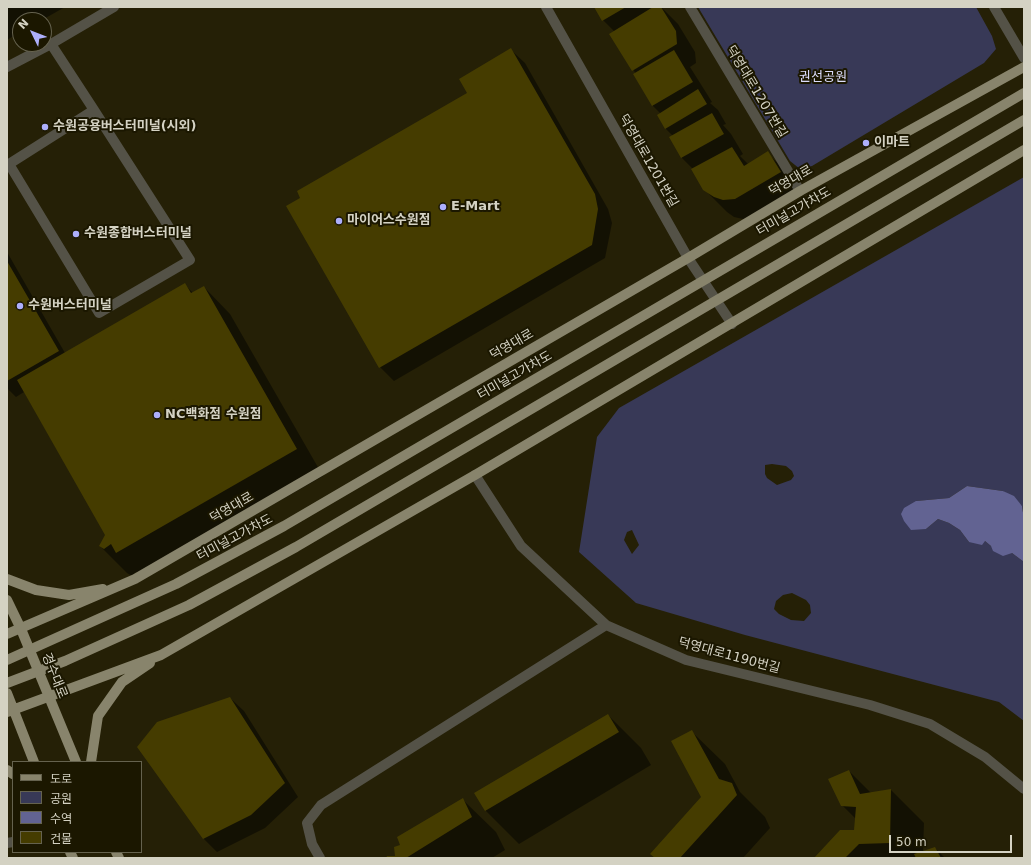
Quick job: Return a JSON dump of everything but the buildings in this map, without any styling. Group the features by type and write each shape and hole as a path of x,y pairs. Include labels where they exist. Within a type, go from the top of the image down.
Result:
{"main road":[{"name":"덕영대로","path":"7,634 121,586 688,258 800,191 1024,67"},
{"name":"터미널고가차도","path":"7,660 176,584 284,526 1024,93"},
{"path":"7,683 64,661 189,604 296,547 1024,120"},
{"path":"91,761 98,716 122,682 161,655 475,476 1024,150"},
{"path":"7,579 36,590 69,595 121,586"},
{"name":"경수대로","path":"7,600 21,629 76,761"},
{"path":"10,711 161,655"},
{"path":"7,693 10,711 34,761"}],"street":[{"path":"52,43 114,7"},
{"name":"덕영대로1201번길","path":"546,7 688,258 732,324"},
{"name":"덕영대로1207번길","path":"690,7 800,191"},
{"path":"994,7 1024,58"},
{"path":"52,46 94,110 190,260 99,314 9,164 94,110"},
{"path":"7,67 36,52"},
{"name":"덕영대로1190번길","path":"475,476 521,546 606,625 686,660 870,705 930,724 985,757 1024,789"},
{"path":"320,858 312,844 307,823 320,805 606,625"}],"green space":[{"name":"권선공원","path":"698,7 976,7 992,36 996,49 984,63 812,166 800,169 790,161"},
{"path":"1024,177 1024,519 1022,506 1003,491 967,486 949,498 916,501 926,529 938,519 949,523 960,530 969,542 985,541 991,546 1012,553 1024,562 1024,721 999,702 745,635 636,603 579,552 597,437 619,408","holes":["772,464 786,466 792,471 794,476 791,480 777,485 767,478 765,474 765,465","632,530 639,545 632,554 624,540 627,532","792,593 806,600 810,605 811,613 804,621 791,620 779,614 774,609 776,601 783,595"]}],"water":[{"path":"967,486 1003,491 1014,496 1022,506 1024,519 1024,562 1012,553 1003,556 993,551 991,546 985,541 982,545 969,542 960,530 949,523 938,519 926,529 911,530 904,521 901,514 904,508 916,501 949,498"}],"place":[{"name":"수원공용버스터미널(시외)","path":"45,127"},
{"name":"이마트","path":"866,143"},
{"name":"E-Mart","path":"443,207"},
{"name":"마이어스수원점","path":"339,221"},
{"name":"수원종합버스터미널","path":"76,234"},
{"name":"수원버스터미널","path":"20,306"},
{"name":"NC백화점 수원점","path":"157,415"}]}
